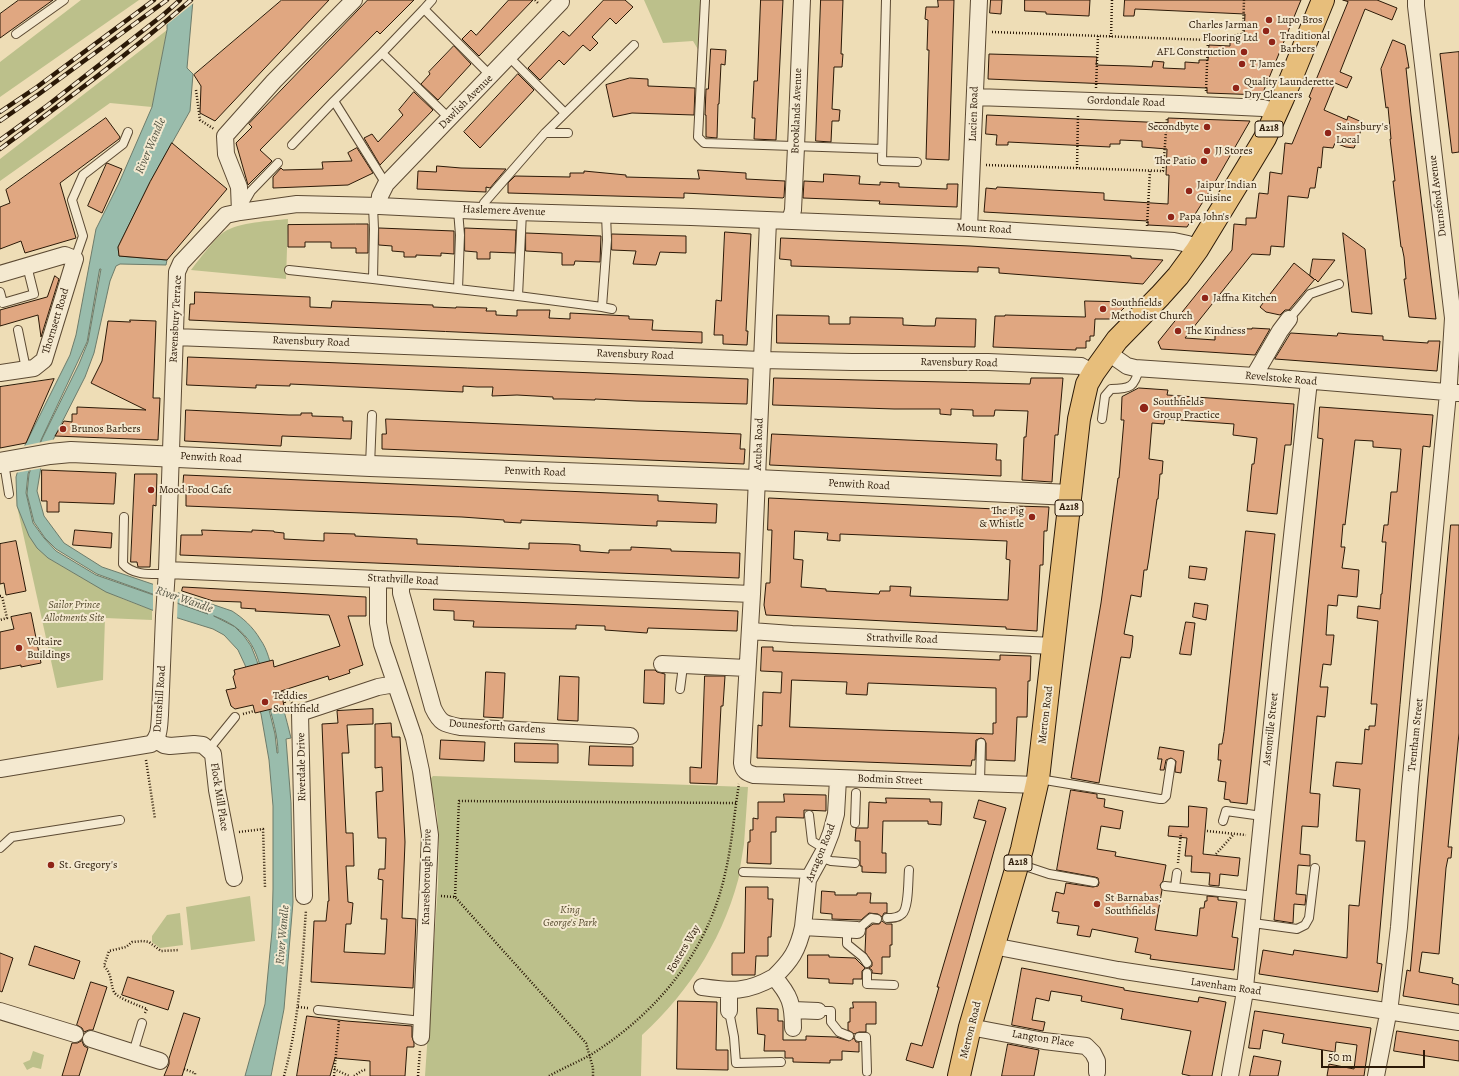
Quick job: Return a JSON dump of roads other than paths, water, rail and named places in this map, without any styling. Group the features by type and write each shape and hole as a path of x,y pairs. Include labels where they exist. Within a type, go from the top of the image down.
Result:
{"main road":[{"name":"A218","path":"1107,352 1178,276 1197,250 1265,138 1323,0"},
{"name":"Merton Road","path":"960,1076 970,1027 1018,864 1038,782 1081,408 1087,384 1107,352"}],"street":[{"path":"240,212 239,187 226,154 225,136 274,81 354,0"},
{"name":"Brooklands Avenue","path":"790,221 796,146 802,0"},
{"name":"Lucien Road","path":"969,228 979,0"},
{"name":"Durnsford Avenue","path":"1416,0 1453,318 1454,393"},
{"name":"Dawlish Avenue","path":"376,206 386,184 449,118 492,76 561,1"},
{"name":"Gordondale Road","path":"974,97 1168,103 1263,108 1276,112"},
{"name":"Haslemere Avenue","path":"240,212 297,204 768,221"},
{"name":"Ravensbury Terrace","path":"172,456 177,272 181,263 226,215 240,212"},
{"name":"Mount Road","path":"768,221 969,228 1174,241 1188,244 1197,250"},
{"name":"Acuba Road","path":"744,771 742,763 752,594 768,221"},
{"path":"0,274 73,254"},
{"name":"Thornsett Road","path":"0,373 34,368 44,360 73,254"},
{"path":"1254,376 1280,331 1290,318"},
{"name":"Ravensbury Road","path":"175,337 762,360 852,362 988,362 1066,365 1081,366 1093,373"},
{"name":"Revelstoke Road","path":"1107,352 1127,366 1139,368 1454,393"},
{"name":"Astonville Street","path":"1230,1076 1245,990 1262,816 1309,381"},
{"name":"Trentham Street","path":"1376,1076 1388,1012 1399,927 1410,787 1454,393"},
{"name":"Penwith Road","path":"7,462 70,452 370,466 757,480 1070,496"},
{"path":"167,575 172,456"},
{"name":"Strathville Road","path":"167,575 378,579 752,594"},
{"name":"Duntshill Road","path":"0,769 150,743 159,731 167,575"},
{"name":"Knaresborough Drive","path":"378,579 378,623 382,644 414,738 421,771 430,835 421,1037"},
{"name":"Dounesforth Gardens","path":"400,580 401,593 406,614 433,708 440,721 446,725 460,727 630,736"},
{"name":"Strathville Road","path":"750,631 1054,646"},
{"path":"662,664 747,668"},
{"name":"Riverdale Drive","path":"304,896 300,713 378,687 395,684"},
{"name":"Flock Mill Place","path":"150,743 170,746 203,744 213,754 225,834 234,878"},
{"name":"Bodmin Street","path":"744,771 754,775 838,779 1038,782"},
{"name":"Arragon Road","path":"702,987 729,991 748,989 774,978 787,966 800,940 803,927 808,880 831,833 836,814 846,803 838,779"},
{"path":"803,927 852,930"},
{"name":"Lavenham Road","path":"993,946 1118,970 1459,1022"},
{"path":"774,978 788,996 793,1010 793,1028"},
{"path":"729,991 729,1011"},
{"path":"793,1010 818,1011"},
{"path":"0,1011 75,1034"},
{"name":"Langton Place","path":"970,1027 1044,1041 1086,1046 1093,1052 1097,1060 1097,1072"},
{"path":"91,1039 160,1061"}],"lane":[{"path":"16,34 64,0"},
{"path":"292,145 432,0"},
{"path":"705,0 698,137 704,143 882,149"},
{"path":"886,0 882,161 917,162"},
{"path":"424,9 492,76"},
{"path":"481,211 484,203 545,132 634,45"},
{"path":"382,53 449,118"},
{"path":"509,57 565,113"},
{"path":"334,101 386,184"},
{"path":"73,254 83,236 72,200 83,175 124,144 128,132"},
{"path":"545,132 568,133"},
{"path":"240,212 245,199 251,191 278,163"},
{"path":"373,279 376,206"},
{"path":"458,210 460,235 458,289"},
{"path":"518,296 522,212"},
{"path":"602,307 607,240 606,214"},
{"path":"0,292 3,303 34,294 27,266"},
{"path":"289,270 518,296 612,309"},
{"path":"1290,318 1310,294 1339,284"},
{"path":"18,330 26,369"},
{"path":"1102,419 1105,396 1111,389 1122,389 1132,385 1136,380 1139,368"},
{"path":"370,466 372,415"},
{"path":"7,462 9,494"},
{"path":"124,517 123,564 126,568 134,572 167,575"},
{"path":"680,689 683,666"},
{"path":"209,749 235,717"},
{"path":"980,782 981,743"},
{"path":"1038,782 1163,799 1166,796 1171,764"},
{"path":"855,823 846,803 856,793"},
{"path":"1223,821 1226,811 1262,816"},
{"path":"809,816 812,841 822,853 831,861 855,863"},
{"path":"0,848 12,837 120,820"},
{"path":"1018,864 1049,874 1094,882"},
{"path":"1252,923 1297,929 1305,925 1309,918 1315,868"},
{"path":"887,918 896,918 903,914 906,907 909,870"},
{"path":"743,872 811,874"},
{"path":"1175,887 1177,873"},
{"path":"1165,886 1255,896"},
{"path":"867,963 863,957 848,944 852,930 871,918 877,918"},
{"path":"867,973 867,984 894,985"},
{"path":"318,1010 422,1021"},
{"path":"729,1011 734,1037 736,1063 781,1062"},
{"path":"818,1011 831,1011 831,1022 839,1032 849,1036"},
{"path":"133,1052 142,1022"},
{"path":"859,1037 866,1037 867,1072"}],"water":[{"name":"River Wandle","path":"167,0 193,0 187,68 193,74 190,111 150,182 118,247 119,256 167,260 166,265 120,264 116,266 110,281 94,353 85,377 41,467 37,491 44,516 64,543 102,567 232,611 251,627 263,643 267,652 291,738 286,739 291,803 293,902 284,1009 271,1076 245,1076 265,1004 272,931 273,806 269,760 261,714 245,665 238,650 224,635 213,629 152,610 106,592 48,558 37,548 29,536 17,506 16,477 25,445 70,355 76,335 96,229 119,183 152,107 167,30","holes":["101,269 88,342 79,364 42,439 29,474 27,494 34,522 45,538 56,549 97,574 208,614 96,575 56,551 44,538 33,523 26,493 28,474 41,440 87,342","214,616 229,623 234,627","235,627 248,639 259,661 276,733 278,753 275,734 257,661 251,646"]}],"railway":[{"path":"0,112 37,87 154,0"},
{"path":"0,121 167,0"},
{"path":"0,140 48,105 180,0"},
{"path":"0,149 121,58 191,0"}],"place":[{"name":"Lupo Bros","path":"1269,20"},
{"name":"Charles Jarman Flooring Ltd","path":"1266,31"},
{"name":"Traditional Barbers","path":"1272,42"},
{"name":"AFL Construction","path":"1244,52"},
{"name":"T James","path":"1242,64"},
{"name":"Quality Launderette Dry Cleaners","path":"1236,88"},
{"name":"Secondbyte","path":"1207,127"},
{"name":"Sainsbury's Local","path":"1328,133"},
{"name":"JJ Stores","path":"1207,151"},
{"name":"The Patio","path":"1204,161"},
{"name":"Jaipur Indian Cuisine","path":"1189,191"},
{"name":"Papa John's","path":"1171,217"},
{"name":"Jaffna Kitchen","path":"1205,298"},
{"name":"Southfields Methodist Church","path":"1103,309"},
{"name":"The Kindness","path":"1178,331"},
{"name":"Southfields Group Practice","path":"1144,408"},
{"name":"Brunos Barbers","path":"63,429"},
{"name":"Mood Food Cafe","path":"151,490"},
{"name":"The Pig & Whistle","path":"1032,517"},
{"name":"Voltaire Buildings","path":"19,648"},
{"name":"Teddies Southfield","path":"265,702"},
{"name":"St. Gregory's","path":"51,865"},
{"name":"St Barnabas, Southfields","path":"1097,904"}],"park label":[{"name":"Sailor Prince Allotments Site","path":"74,611"},
{"name":"King George's Park","path":"570,916"}]}
